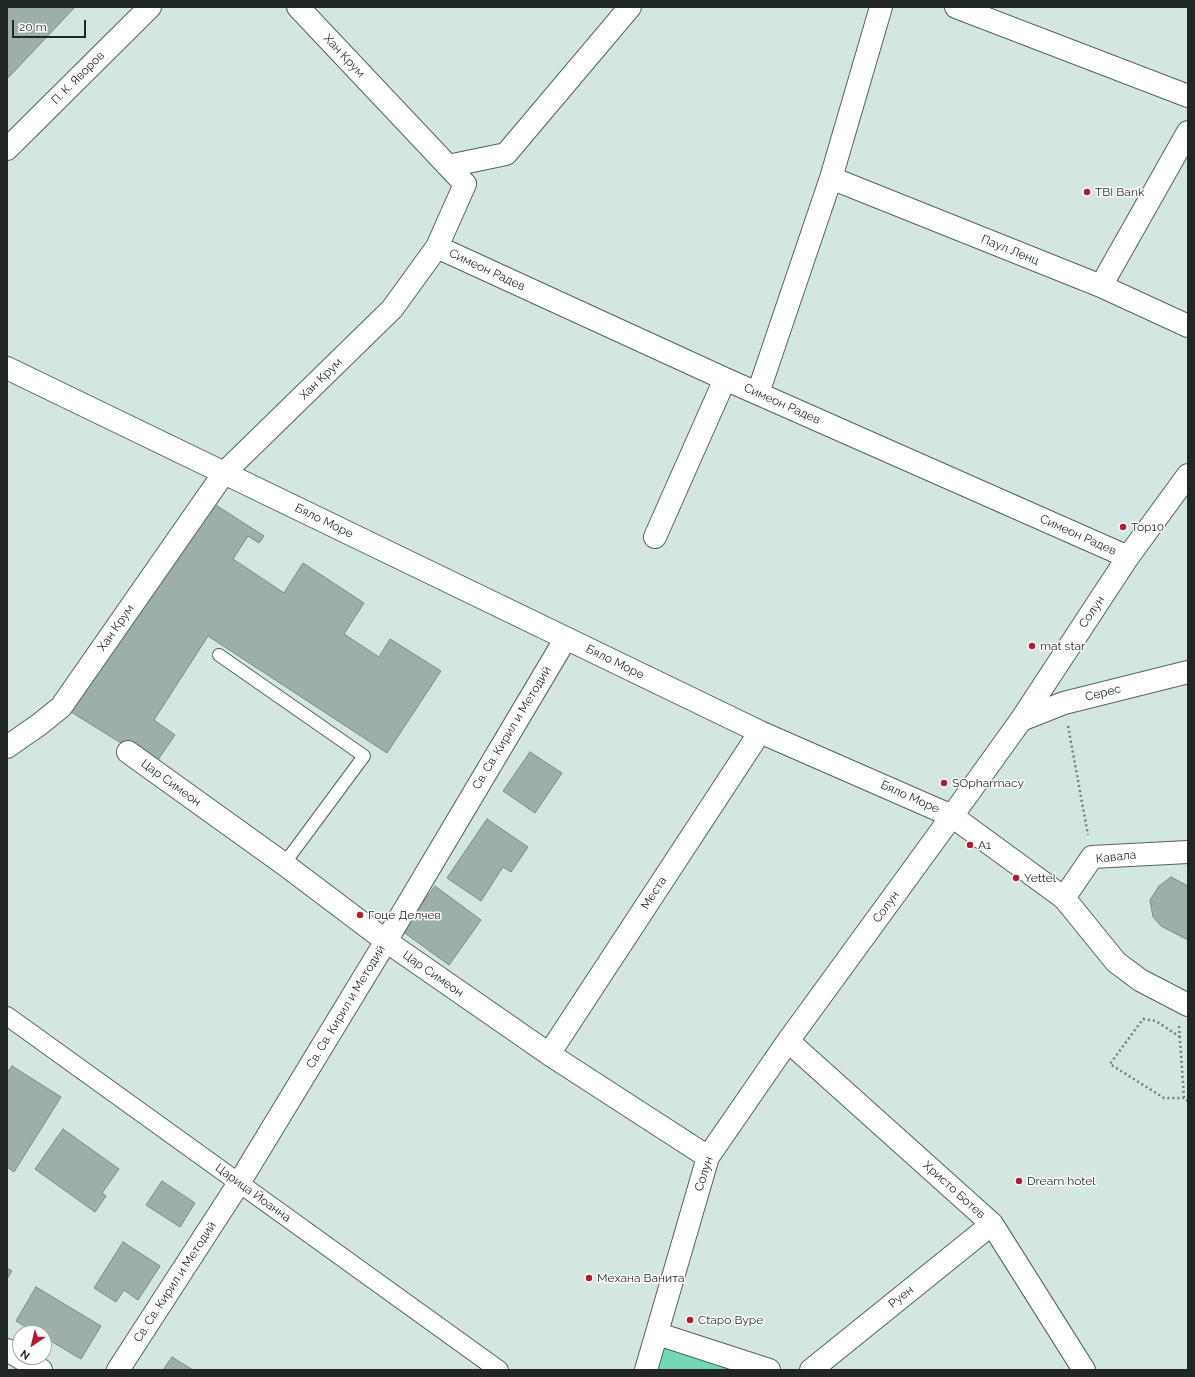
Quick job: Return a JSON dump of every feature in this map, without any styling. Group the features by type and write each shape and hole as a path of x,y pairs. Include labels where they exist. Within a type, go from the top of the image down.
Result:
{"street":[{"name":"П. К. Яворов","path":"7,149 150,7"},
{"name":"Хан Крум","path":"7,747 61,707 224,473 392,309 437,247 465,184 298,7"},
{"path":"448,166 506,154 630,7"},
{"path":"758,393 831,178 881,7"},
{"path":"956,7 1188,96"},
{"path":"1101,286 1188,132"},
{"name":"Паул Ленц","path":"831,178 1101,286 1188,326"},
{"name":"Симеон Радев","path":"437,247 725,379 1128,557"},
{"name":"Бяло Море","path":"7,368 760,732 952,816 1064,898 1116,962 1140,980 1183,1002"},
{"path":"655,537 725,379"},
{"name":"Солун","path":"646,1370 658,1334 708,1157 788,1041 1020,720 1128,557 1188,474"},
{"name":"Св. Св. Кирил и Методий","path":"118,1370 239,1183 386,941 566,638"},
{"name":"Серес","path":"1020,720 1064,703 1188,672"},
{"name":"Места","path":"549,1054 760,732"},
{"name":"Цар Симеон","path":"128,752 284,864 386,941 549,1054 708,1157"},
{"name":"Кавала","path":"1064,898 1092,857 1188,852"},
{"name":"Царица Йоанна","path":"7,1016 499,1370"},
{"name":"Христо Ботев","path":"788,1041 992,1224 1084,1370"},
{"name":"Руен","path":"811,1370 992,1224"},
{"path":"658,1334 769,1370"},
{"path":"7,1350 41,1370"}],"lane":[{"path":"219,655 364,756 284,864"}],"path":[{"path":"1064,703 1092,857"},
{"path":"1183,1002 1180,1037 1184,1098"},
{"path":"1180,1037 1156,1021 1143,1019 1110,1064 1164,1098 1184,1098 1188,1100"}],"green space":[{"path":"663,1347 737,1370 656,1370"}],"building":[{"path":"7,7 75,7 7,79"},
{"path":"208,500 264,536 259,543 248,536 233,559 284,593 303,563 364,603 344,634 379,657 390,639 441,671 387,753 208,636 154,720 175,735 155,764 71,712"},
{"path":"530,752 562,773 535,813 503,791"},
{"path":"487,819 528,847 511,872 503,867 481,901 447,878"},
{"path":"1171,877 1188,886 1188,940 1161,926 1153,917 1150,900 1159,886"},
{"path":"435,886 481,920 449,965 402,931"},
{"path":"12,1066 61,1097 14,1172 7,1167 7,1073"},
{"path":"63,1129 119,1169 102,1193 106,1196 95,1212 35,1169"},
{"path":"162,1181 195,1203 180,1227 146,1205"},
{"path":"123,1242 160,1266 138,1300 124,1290 116,1302 94,1288"},
{"path":"7,1268 12,1271 7,1279"},
{"path":"36,1287 101,1326 81,1359 52,1342 52,1325 23,1325 16,1321"},
{"path":"172,1357 193,1370 163,1370"}],"place":[{"name":"TBI Bank","path":"1087,192"},
{"name":"Top10","path":"1123,527"},
{"name":"mat star","path":"1032,646"},
{"name":"SOpharmacy","path":"944,783"},
{"name":"A1","path":"970,845"},
{"name":"Yettel","path":"1016,878"},
{"name":"Гоце Делчев","path":"360,915"},
{"name":"Dream hotel","path":"1019,1181"},
{"name":"Механа Ванита","path":"589,1278"},
{"name":"Ctapo Bype","path":"690,1320"}]}
